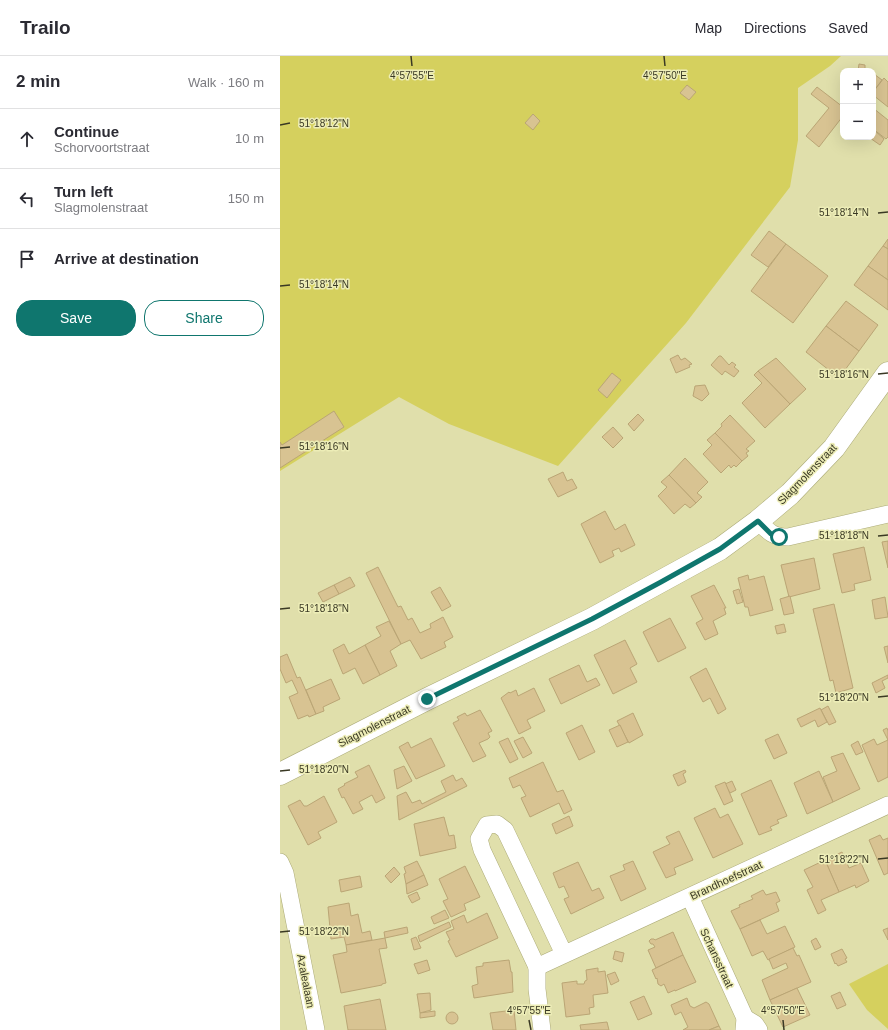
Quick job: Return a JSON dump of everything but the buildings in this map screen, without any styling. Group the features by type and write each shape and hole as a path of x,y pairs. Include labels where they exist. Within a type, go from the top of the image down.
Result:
{"street":[{"name":"Slagmolenstraat","path":"280,774 427,699 599,615 720,549 758,521 790,494 834,448 888,374"},
{"path":"758,521 771,534 779,537 788,537 888,514"},
{"name":"Brandhoefstraat","path":"537,967 888,805"},
{"path":"542,1030 536,989 537,967 482,850 479,839 486,825 497,824 504,830 564,954"},
{"name":"Azalealaan","path":"280,862 285,873 316,1030"},
{"name":"Schansstraat","path":"690,897 744,1024 755,1024 759,1030"}],"shaded area":[{"path":"280,56 841,56 830,66 798,88 798,140 790,187 686,323 558,466 449,424 399,397 280,471"},
{"path":"888,964 888,1029 867,1010 849,984"}],"route":[{"path":"427,699 592,619 661,582 720,549 758,521 771,534 779,537"}]}
